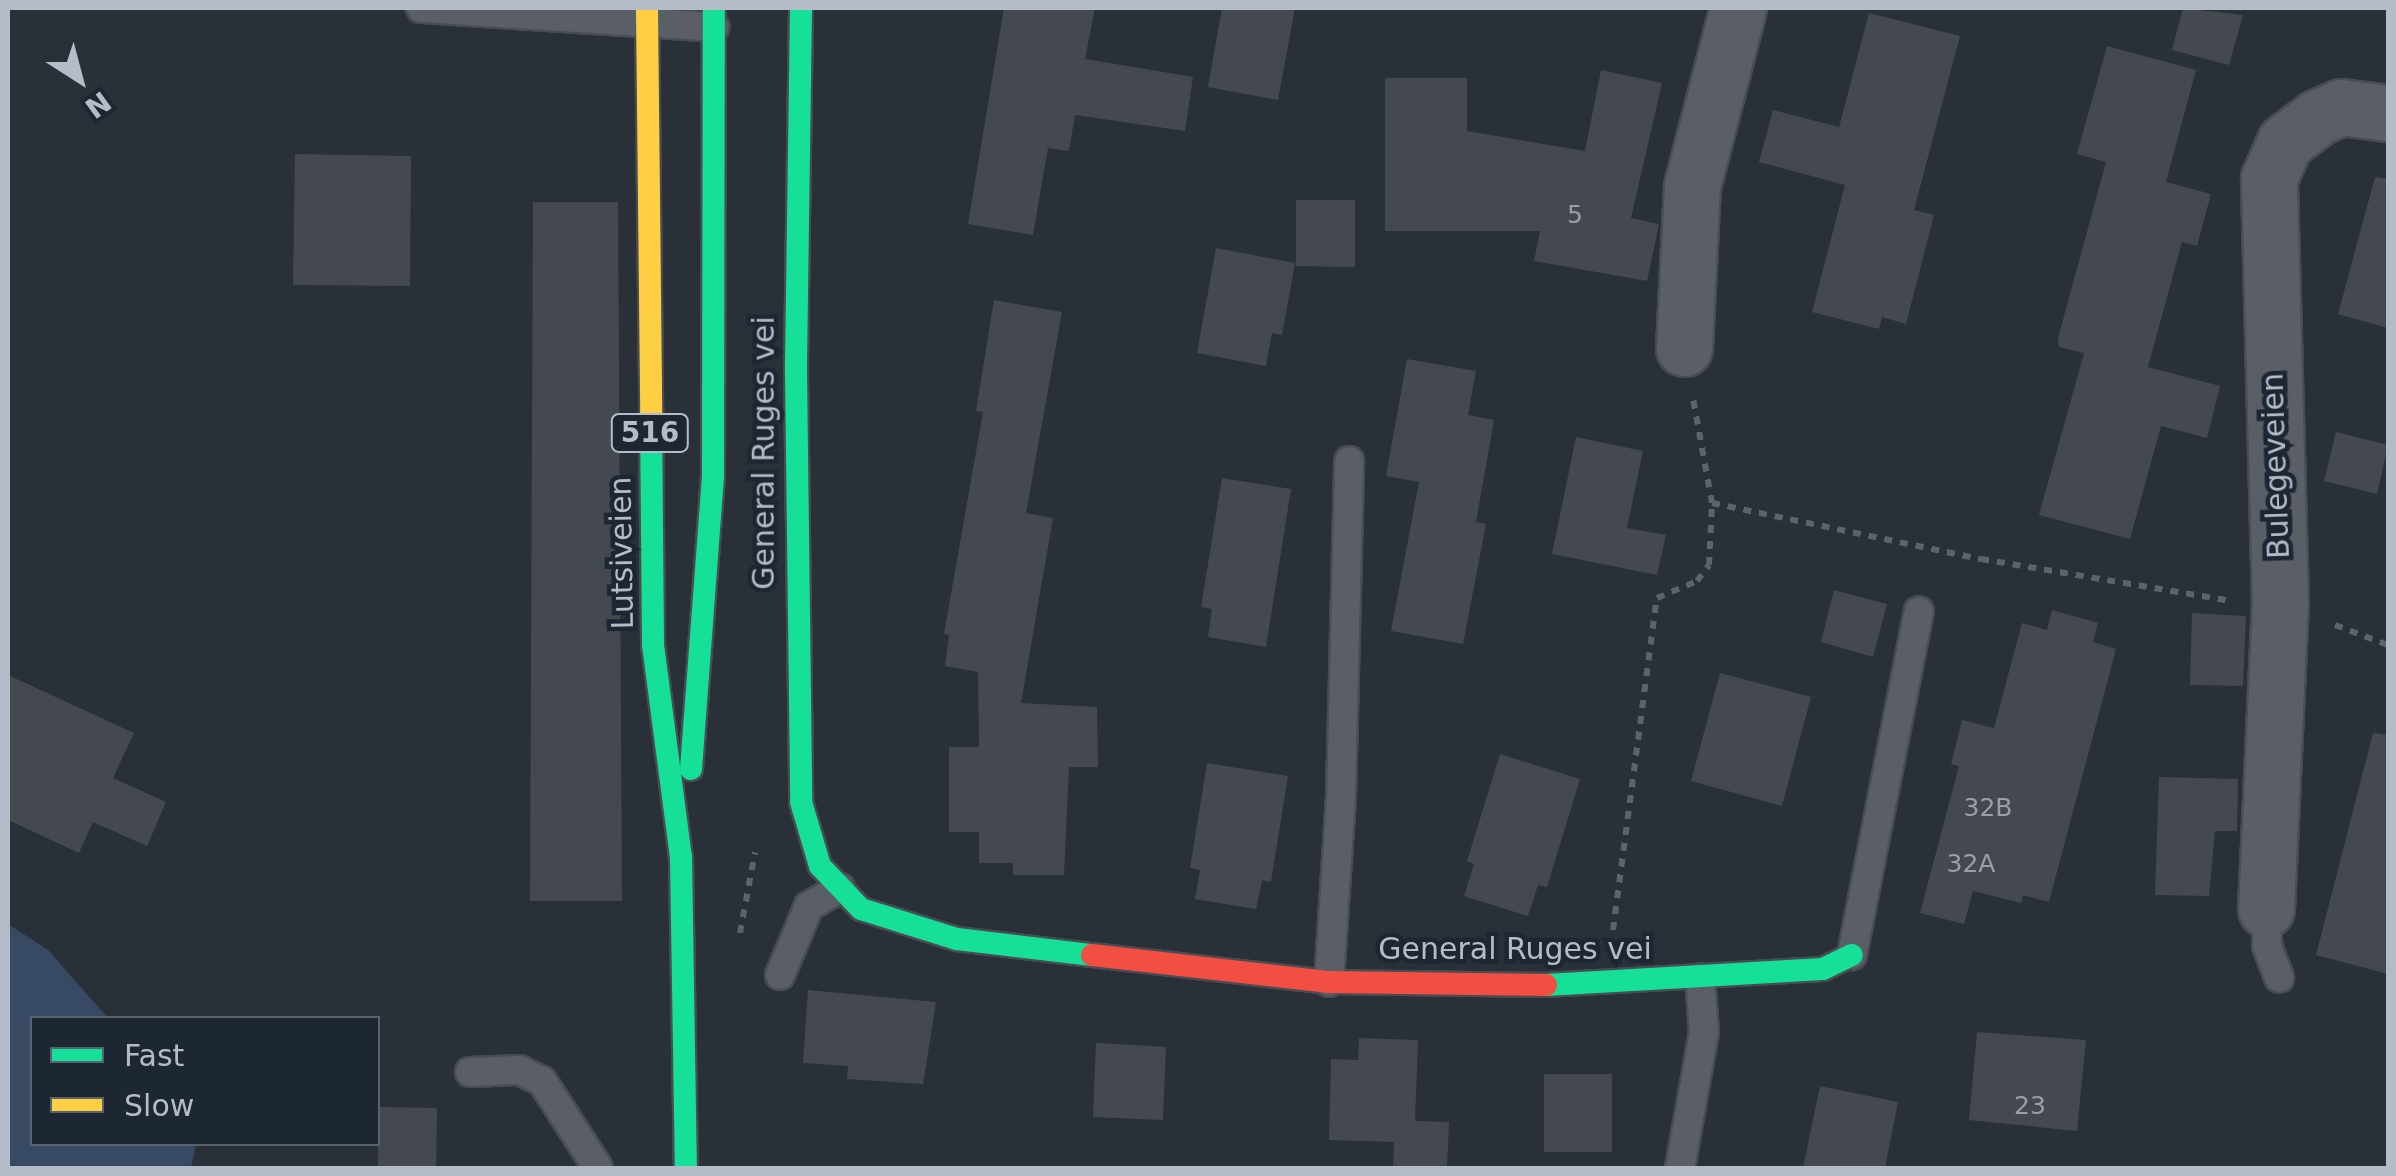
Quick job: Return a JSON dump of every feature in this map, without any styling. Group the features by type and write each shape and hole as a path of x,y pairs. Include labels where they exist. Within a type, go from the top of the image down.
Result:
{"main road":[{"name":"General Ruges vei","path":"801,8 796,350 801,802 807,839 840,888 886,922 957,939 1329,982 1606,986 1823,968 1852,955"},
{"name":"Lutsiveien","path":"646,17 653,644 682,857"},
{"name":"Lutsiveien","path":"686,1168 682,857 705,633 713,476 714,17"}],"street":[{"path":"1684,348 1692,186 1738,8"},
{"name":"Bulegeveien","path":"2266,909 2280,604 2269,178 2286,142 2318,117 2341,107 2388,113"}],"lane":[{"path":"421,8 714,17"},
{"path":"1329,982 1341,796 1349,461"},
{"name":"General Ruges vei","path":"1852,955 1919,611"},
{"path":"780,975 809,906 840,888"},
{"path":"2266,909 2268,946 2280,978"},
{"path":"1680,1168 1704,1032 1700,978"},
{"path":"470,1072 519,1070 542,1081 598,1168"}],"path":[{"path":"1606,986 1657,598 1698,581 1709,565 1712,503 1684,348"},
{"path":"1712,503 1981,560 2189,596 2280,604 2388,645"}],"water":[{"path":"8,924 48,950 106,1016 30,1016 30,1146 196,1146 191,1168 8,1168"}],"building":[{"path":"1004,8 1095,8 1085,59 1193,77 1185,131 1075,115 1069,151 1048,148 1033,235 968,224"},
{"path":"1222,8 1295,8 1278,100 1208,87"},
{"path":"2183,8 2243,15 2229,65 2172,50"},
{"path":"1869,13 1960,36 1914,210 1934,215 1906,324 1882,317 1879,329 1812,312 1845,185 1759,162 1773,110 1839,127"},
{"path":"2107,46 2196,70 2166,182 2211,194 2197,246 2182,242 2148,367 2220,386 2207,438 2161,426 2130,539 2039,515 2084,353 2059,347 2058,338 2106,162 2077,154"},
{"path":"1601,70 1662,83 1631,218 1659,224 1647,281 1534,261 1540,231 1385,231 1385,78 1467,78 1467,131 1585,151"},
{"path":"295,154 411,156 410,286 293,285"},
{"path":"2375,177 2388,179 2388,328 2338,314"},
{"path":"1296,200 1355,200 1355,267 1296,266"},
{"path":"533,202 618,202 622,901 530,901"},
{"path":"1216,248 1295,263 1282,335 1272,333 1266,366 1197,353"},
{"path":"994,300 1062,312 1026,513 1053,518 1021,703 1097,707 1098,767 1069,767 1064,875 1013,875 1013,863 979,863 979,832 949,832 949,747 979,747 978,672 945,666 949,635 944,634 983,412 976,411"},
{"path":"1407,359 1476,371 1468,415 1494,420 1476,522 1486,524 1463,644 1391,631 1419,482 1386,476"},
{"path":"2336,432 2388,445 2377,494 2324,481"},
{"path":"1576,437 1643,451 1627,528 1666,535 1657,575 1552,554"},
{"path":"1222,478 1291,489 1266,647 1208,637 1212,609 1201,607"},
{"path":"1834,590 1887,604 1873,657 1821,642"},
{"path":"2052,610 2098,623 2093,642 2116,649 2049,902 2023,895 2021,903 1973,891 1964,924 1920,913 1959,766 1951,764 1962,720 1994,728 2022,623 2047,630"},
{"path":"2192,613 2246,616 2243,686 2190,685"},
{"path":"1720,673 1811,697 1782,806 1691,781"},
{"path":"8,675 134,733 113,778 166,802 147,846 93,822 79,853 8,820"},
{"path":"2373,733 2388,735 2388,974 2316,955"},
{"path":"1500,754 1580,779 1547,887 1538,885 1528,916 1464,896 1474,864 1467,861"},
{"path":"1207,763 1288,776 1271,882 1262,880 1256,909 1195,899 1200,870 1190,868"},
{"path":"2159,777 2238,779 2237,831 2215,831 2209,896 2155,895"},
{"path":"808,990 936,1002 923,1084 847,1079 848,1066 803,1063"},
{"path":"1977,1032 2086,1040 2077,1131 1969,1120"},
{"path":"1359,1038 1418,1040 1415,1121 1449,1122 1447,1168 1393,1168 1394,1142 1329,1140 1331,1059 1358,1060"},
{"path":"1096,1043 1166,1047 1163,1120 1093,1117"},
{"path":"1544,1074 1612,1074 1612,1152 1544,1152"},
{"path":"1820,1086 1898,1102 1885,1168 1803,1168"},
{"path":"380,1107 437,1108 436,1168 378,1168"}],"traffic: fast":[{"path":"691,769 713,476 714,8"},
{"path":"801,8 796,370 801,802 820,866 861,909 957,939 1092,955"},
{"path":"651,414 653,645 681,857 686,1168"},
{"path":"1546,985 1823,969 1852,955"}],"traffic: slow":[{"path":"647,8 651,414"}],"traffic: jam":[{"path":"1092,955 1329,982 1546,985"}]}
